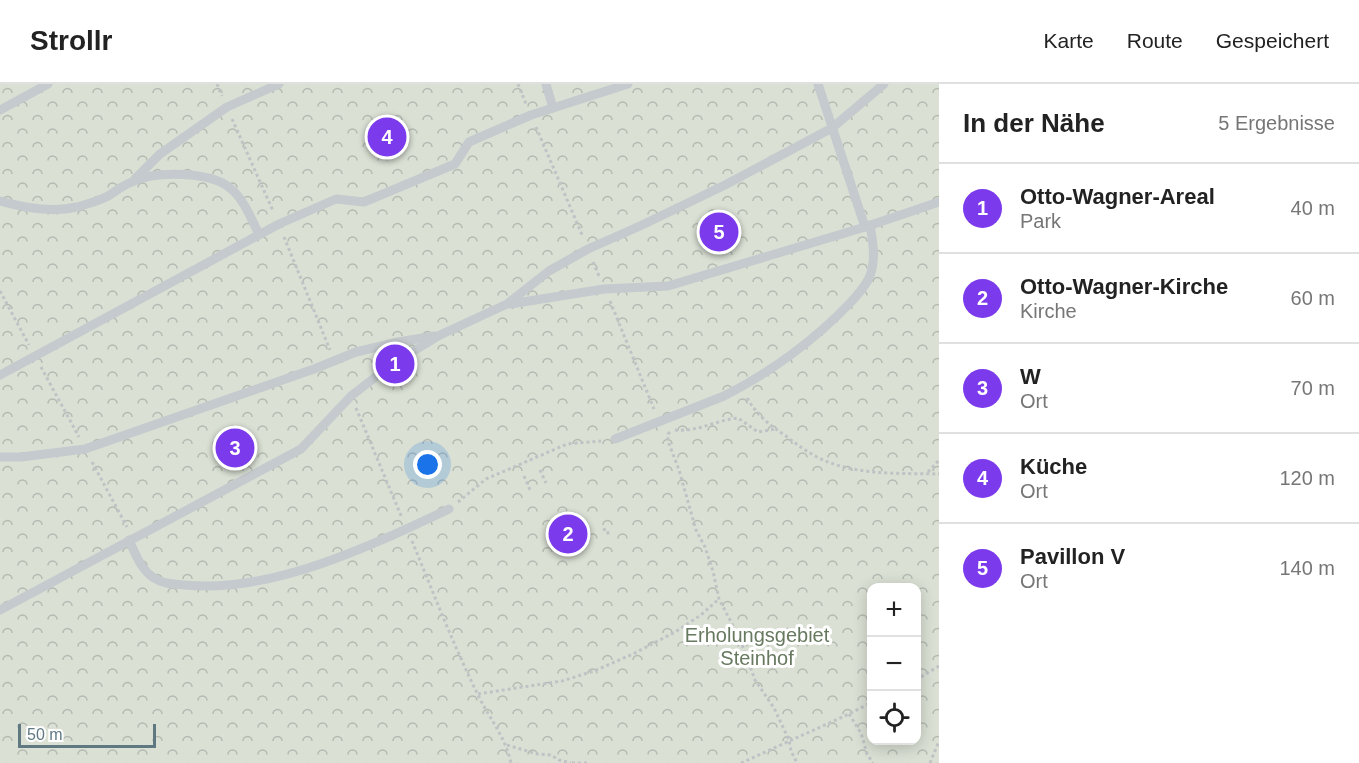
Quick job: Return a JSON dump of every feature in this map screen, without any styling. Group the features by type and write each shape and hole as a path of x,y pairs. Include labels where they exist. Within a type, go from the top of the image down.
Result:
{"lane":[{"path":"0,110 48,84"},
{"path":"0,201 47,210 76,207 105,197 132,181 160,154 227,107 279,84"},
{"path":"546,84 553,108"},
{"path":"0,375 279,224 336,199 364,202 455,164 470,142 531,115 628,84"},
{"path":"615,440 742,387 805,344 842,312 862,290 870,277 874,260 867,226 818,84"},
{"path":"0,609 301,449 351,396 391,365 440,335 507,304 549,271 588,249 725,185 832,128 884,84"},
{"path":"132,181 153,175 185,174 221,182 231,188 243,202 259,234"},
{"path":"507,304 604,289 668,286 939,202"},
{"path":"0,457 21,457 85,449 356,352 440,335"},
{"path":"131,539 145,571 154,579 165,583 205,587 251,582 316,565 408,533 449,508"}],"path":[{"path":"217,84 279,224 334,361"},
{"path":"518,84 659,422"},
{"path":"0,291 131,539"},
{"path":"742,387 751,404 766,423 819,458 857,470 939,474"},
{"path":"351,396 478,694 497,726 511,763"},
{"path":"775,429 758,432 738,418 726,419 692,430 672,430 668,434 668,441 696,530 705,547 713,571 719,599 740,639 755,680 774,708 797,763"},
{"path":"449,508 486,479 567,444 615,440"},
{"path":"928,473 939,460"},
{"path":"540,470 546,483"},
{"path":"524,476 530,490"},
{"path":"603,530 606,529 609,535"},
{"path":"478,694 562,681 594,671 675,632 701,615 719,599"},
{"path":"921,677 939,666"},
{"path":"741,763 867,705"},
{"path":"849,714 861,734 867,754 873,763"},
{"path":"930,763 939,741"},
{"path":"506,745 537,754 551,755 572,763 589,763"}],"green space":[{"name":"Erholungsgebiet Steinhof","path":"0,84 939,84 939,763 0,763"}],"place":[{"name":"Küche","path":"387,137"},
{"name":"Pavillon V","path":"719,232"},
{"name":"Otto-Wagner-Areal","path":"395,364"},
{"name":"W","path":"235,448"},
{"name":"Otto-Wagner-Kirche","path":"568,534"}]}
